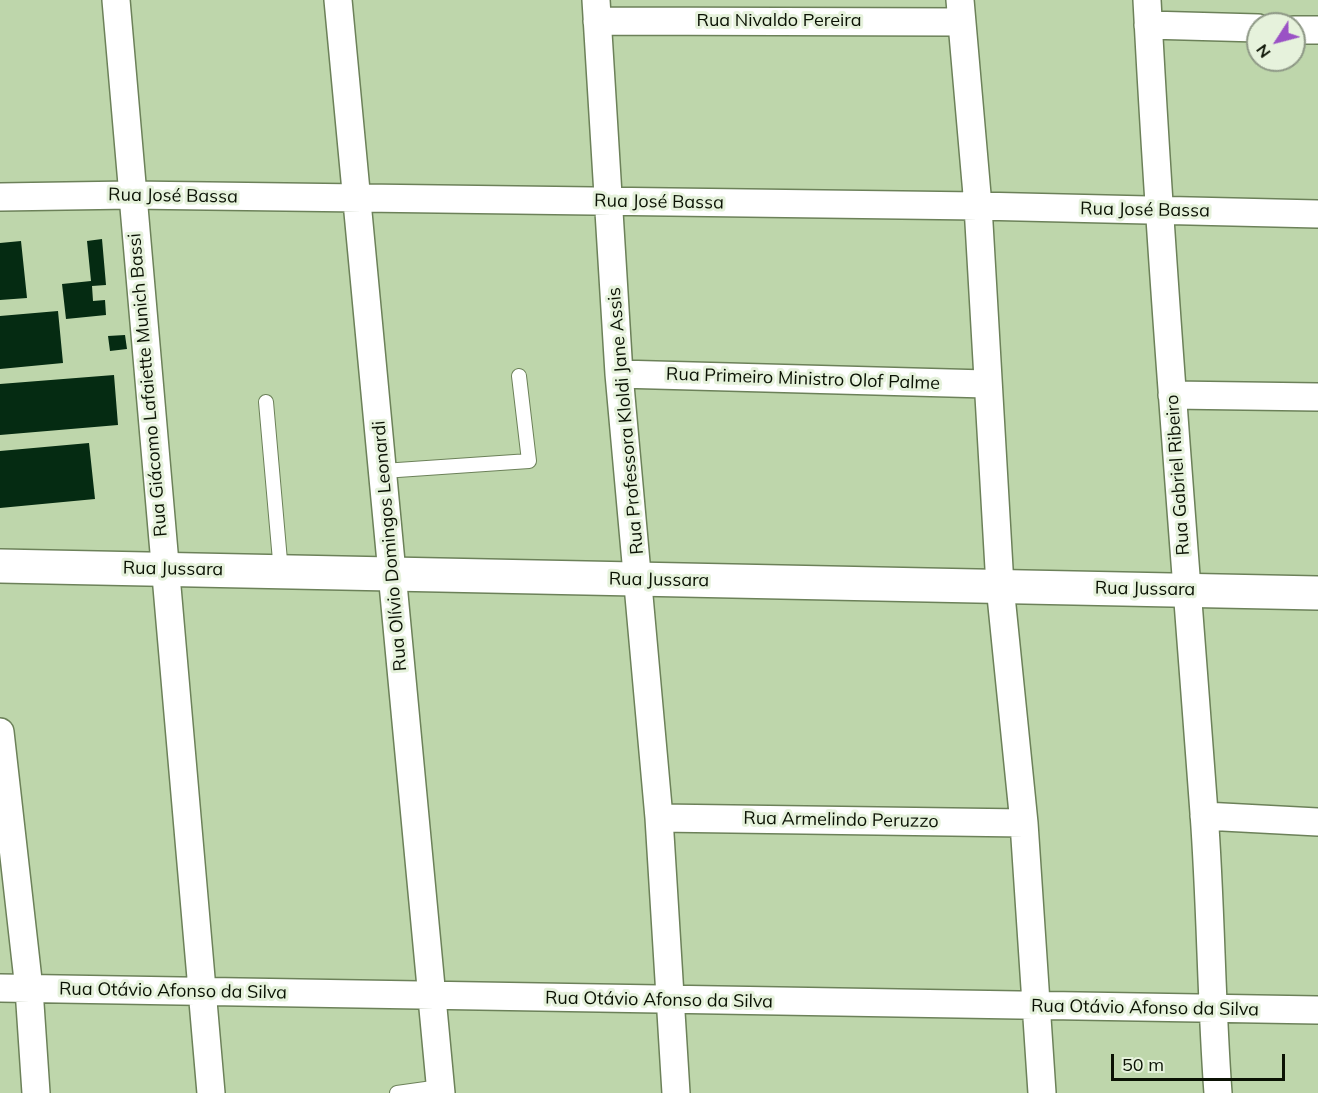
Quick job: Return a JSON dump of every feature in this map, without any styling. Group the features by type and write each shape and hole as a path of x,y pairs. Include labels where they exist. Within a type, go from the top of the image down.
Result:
{"street":[{"name":"Rua Giácomo Lafaiette Munich Bassi","path":"116,0 131,195 211,1093"},
{"name":"Rua Olívio Domingos Leonardi","path":"338,0 440,1090"},
{"name":"Rua Nivaldo Pereira","path":"597,10 960,11"},
{"name":"Rua Professora Kloldi Jane Assis","path":"597,10 620,374 659,818 676,1093"},
{"path":"960,11 978,206 986,384 1000,586 1024,823 1042,1093"},
{"path":"1147,12 1246,26"},
{"name":"Rua Gabriel Ribeiro","path":"1147,12 1158,211 1204,816 1218,1093"},
{"name":"Rua José Bassa","path":"0,197 131,195 609,201 1318,214"},
{"name":"Rua Primeiro Ministro Olof Palme","path":"620,374 986,384"},
{"path":"1172,394 1318,397"},
{"name":"Rua Jussara","path":"0,566 1318,593"},
{"path":"0,732 29,989 36,1093"},
{"path":"1204,816 1318,822"},
{"name":"Rua Armelindo Peruzzo","path":"659,818 1024,823"},
{"name":"Rua Otávio Afonso da Silva","path":"0,988 1318,1010"}],"lane":[{"path":"383,471 530,461 519,376"},
{"path":"266,402 281,572"},
{"path":"397,1093 440,1090"}],"building":[{"path":"102,239 106,285 92,286 93,301 105,300 106,315 66,319 62,284 91,281 87,241"},
{"path":"21,241 27,298 0,300 0,243"},
{"path":"58,311 63,363 0,369 0,316"},
{"path":"125,335 127,349 110,351 108,336"},
{"path":"114,375 118,425 0,435 0,384"},
{"path":"89,443 95,499 0,508 0,451"}]}
